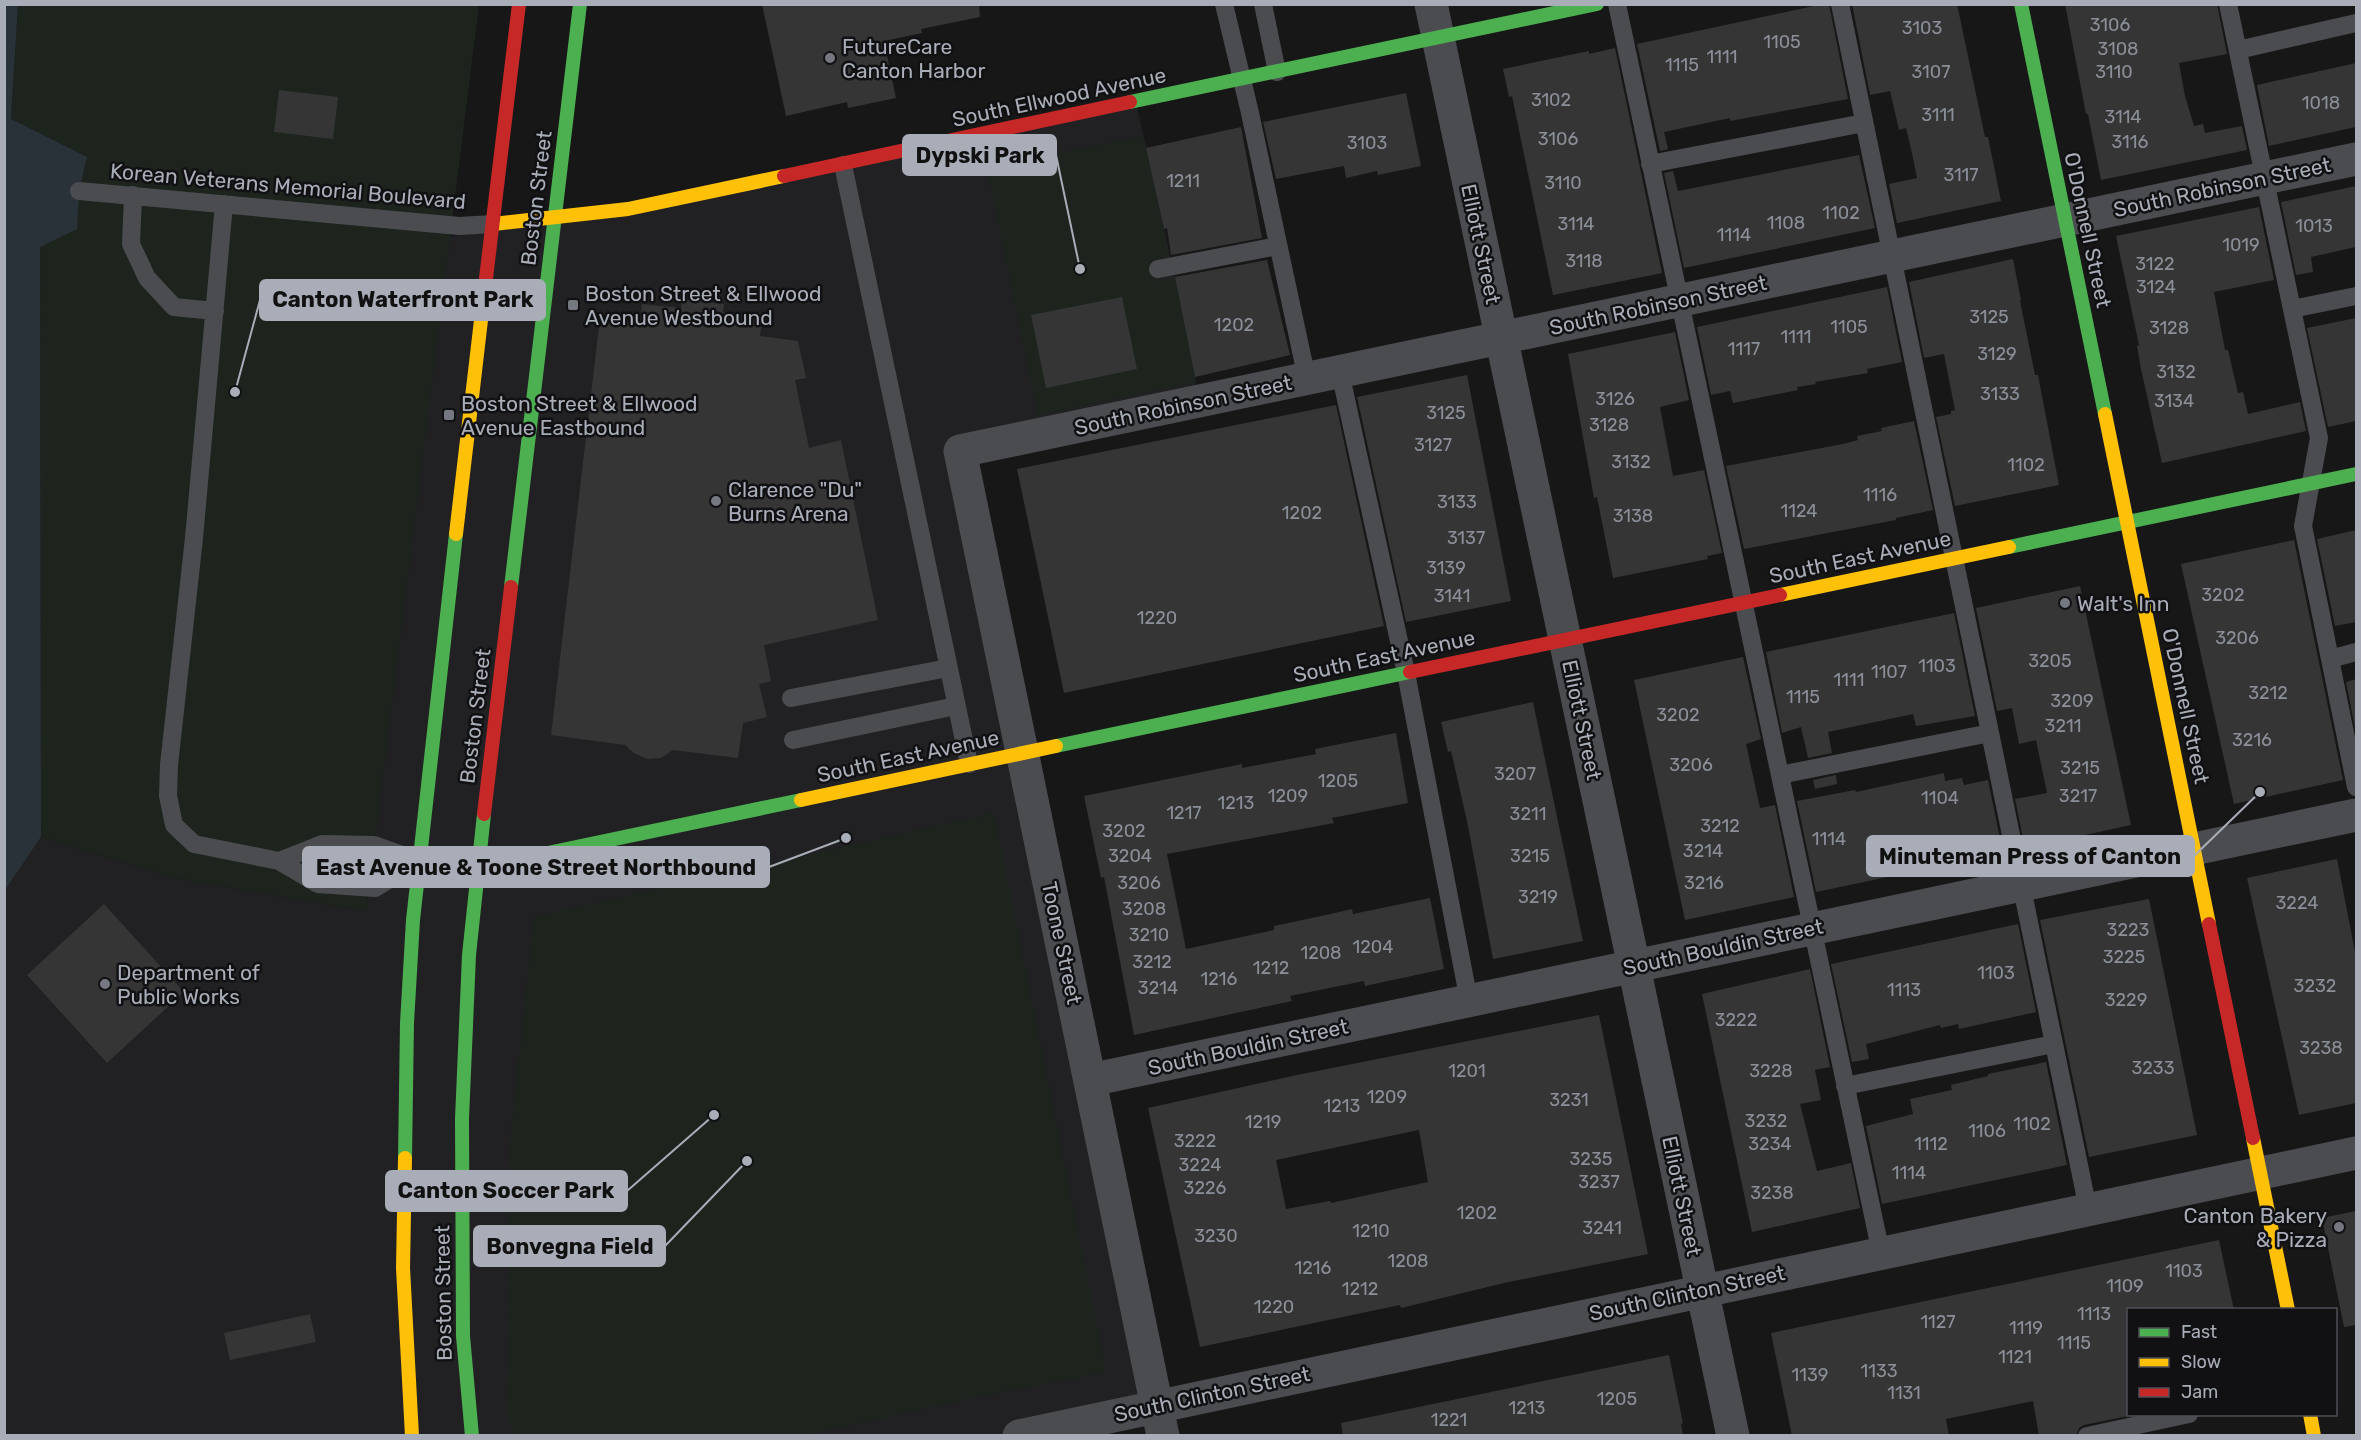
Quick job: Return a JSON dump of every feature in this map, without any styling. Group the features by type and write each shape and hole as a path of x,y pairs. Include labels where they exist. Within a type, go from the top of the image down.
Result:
{"street":[{"name":"Boston Street","path":"412,1436 404,1307 404,1200 407,1023 419,861 519,4"},
{"name":"Boston Street","path":"472,1436 463,1336 462,1119 470,956 478,865 580,4"},
{"name":"Elliott Street","path":"1431,4 1733,1436"},
{"name":"South Ellwood Avenue","path":"493,224 628,209 1241,80 1437,36 1597,4"},
{"name":"O'Donnell Street","path":"2021,4 2288,1308"},
{"name":"South Robinson Street","path":"960,451 2356,159"},
{"name":"Toone Street","path":"960,451 1160,1420"},
{"name":"South East Avenue","path":"419,861 478,865 519,860 2356,474"},
{"name":"South Bouldin Street","path":"1090,1080 2356,815"},
{"name":"South Clinton Street","path":"1018,1436 1160,1420 1702,1290 2356,1153"},
{"path":"2310,1416 2314,1436"}],"lane":[{"path":"1224,4 1306,379"},
{"path":"1263,4 1277,72"},
{"path":"1617,4 1881,1253"},
{"path":"1840,4 2088,1209"},
{"path":"2228,4 2319,438 2303,526 2356,787"},
{"path":"2238,50 2356,23"},
{"path":"1650,164 1864,123"},
{"path":"843,165 969,764"},
{"name":"Korean Veterans Memorial Boulevard","path":"79,190 459,226 493,224"},
{"path":"133,195 131,244 147,279 174,307 215,311"},
{"path":"224,204 194,538 169,765 168,796 174,825 194,844 279,861 318,884 375,888 419,861"},
{"path":"1158,269 1278,246"},
{"path":"2292,309 2356,296"},
{"path":"1340,372 1406,673 1469,1000"},
{"path":"2330,659 2356,652"},
{"path":"791,698 948,668"},
{"path":"793,740 956,706"},
{"path":"1780,775 1990,733"},
{"path":"279,861 321,844 374,845 419,861"},
{"path":"1845,1086 2054,1044"},
{"path":"2087,1436 2180,1416"}],"shaded area":[{"path":"18,4 11,119 87,157 79,191 77,229 40,247 41,837 5,890 4,5"},
{"path":"18,5 479,5 366,911 175,878 41,837 40,246 11,119"},
{"path":"1136,102 1179,295 1197,396 973,443 1161,1411 1048,1436 5,1436 5,890 41,837 175,878 366,911 449,237"},
{"path":"1143,136 1169,256 1151,260 1156,281 1175,278 1196,382 1038,415 987,168"},
{"path":"994,813 1106,1372 976,1397 806,1435 514,1435 507,1414 511,1132 534,917"}],"building":[{"name":"FutureCare Canton Harbor","path":"762,4 979,4 980,17 921,29 922,33 884,41 896,98 848,108 847,102 786,116"},
{"path":"1829,4 1848,99 1730,121 1730,118 1664,132 1668,149 1660,151 1637,44"},
{"path":"1852,4 1957,4 2001,201 1897,223 1889,184 1917,178 1912,153 1906,128 1899,130 1890,91 1870,95"},
{"path":"2065,4 2217,4 2227,54 2179,63 2185,96 2194,126 2203,124 2205,133 2242,126 2247,150 2101,180"},
{"path":"1615,48 1662,273 1553,295 1512,96 1509,97 1503,69 1589,51 1589,54"},
{"path":"2356,63 2356,127 2269,146 2257,85"},
{"path":"279,90 338,97 333,139 274,132"},
{"path":"1406,93 1421,166 1378,175 1377,171 1346,178 1344,166 1276,179 1263,122"},
{"path":"1241,127 1262,238 1171,255 1167,228 1164,229 1146,148"},
{"path":"1859,155 1875,228 1684,268 1664,173 1673,171 1678,191"},
{"path":"2356,186 2356,247 2311,257 2313,272 2296,275 2281,202"},
{"path":"2259,207 2274,280 2214,292 2225,350 2228,350 2238,393 2243,392 2248,414 2300,402 2306,431 2162,463 2141,369 2137,346 2139,345 2116,236"},
{"path":"2013,259 2059,485 1955,506 1936,417 1951,414 1951,411 1955,410 1944,354 1924,358 1909,282"},
{"path":"1267,260 1290,355 1195,377 1175,277"},
{"path":"1887,287 1902,362 1867,369 1868,373 1815,382 1816,384 1797,387 1798,390 1733,403 1730,391 1711,395 1697,327"},
{"path":"1122,297 1137,369 1046,388 1031,315"},
{"name":"Clarence \"Du\" Burns Arena","path":"682,299 724,304 723,312 762,317 760,336 798,341 806,378 795,380 809,448 841,440 878,620 764,645 771,681 759,684 767,717 743,723 738,758 673,750 661,758 647,759 634,753 625,745 551,735 600,318 640,323 642,304 681,308"},
{"path":"2356,318 2356,421 2328,427 2307,328"},
{"path":"1675,332 1689,400 1660,407 1673,476 1704,470 1722,553 1707,556 1708,559 1613,578 1597,497 1594,498 1568,354"},
{"path":"1467,375 1511,601 1406,622 1357,397"},
{"path":"1336,405 1384,626 1064,693 1017,469"},
{"path":"1914,421 1933,510 1896,518 1896,520 1744,549 1726,466 1843,444 1858,440 1857,436 1882,431 1881,428"},
{"path":"2356,530 2356,622 2335,626 2317,539"},
{"path":"2294,540 2343,780 2234,804 2181,564"},
{"path":"2080,586 2131,825 2025,848 2015,799 2047,793 2036,740 2019,744 2012,708 1997,711 1976,608"},
{"path":"1954,613 1975,716 1916,726 1913,714 1828,732 1832,753 1808,758 1801,727 1782,733 1766,652"},
{"path":"1743,657 1761,739 1746,744 1760,808 1775,805 1794,897 1685,920 1634,680"},
{"path":"2356,679 2356,733 2346,682"},
{"path":"1533,702 1583,941 1493,959 1467,821 1451,751 1448,752 1441,722"},
{"path":"1396,733 1408,803 1332,818 1334,823 1167,854 1186,949 1274,930 1274,926 1352,909 1353,914 1430,898 1444,969 1365,986 1364,981 1290,996 1292,1001 1134,1035 1104,877 1101,878 1084,796 1242,764 1242,768 1316,754 1315,749"},
{"path":"1944,773 1945,781 1962,778 1964,785 1988,780 2003,853 1816,892 1797,801 1855,790 1856,792"},
{"path":"1836,775 1837,784 1815,789 1813,780"},
{"path":"2337,859 2356,957 2356,1103 2299,1115 2247,878"},
{"path":"2149,899 2197,1135 2089,1157 2040,920"},
{"name":"Department of Public Works","path":"104,904 184,992 107,1063 27,975"},
{"path":"2018,924 2036,1012 1959,1029 1958,1024 1941,1028 1940,1025 1866,1044 1869,1059 1852,1062 1831,964"},
{"path":"1810,969 1830,1067 1815,1070 1821,1100 1800,1104 1817,1171 1851,1163 1860,1208 1752,1232 1702,994"},
{"path":"1599,1015 1648,1254 1504,1283 1401,1308 1400,1305 1200,1347 1148,1108 1297,1075","holes":["1419,1130 1428,1182 1331,1203 1330,1201 1286,1209 1276,1160"]},
{"path":"2046,1062 2067,1165 1882,1204 1866,1126 1913,1114 1910,1099 1952,1090 1951,1085 1988,1076 1988,1074"},
{"path":"2356,1211 2356,1325 2344,1327 2322,1218"},
{"path":"2219,1240 2234,1308 2127,1308 2128,1416 2084,1425 2079,1428 2076,1436 2039,1436 2033,1401 1946,1419 1949,1436 1792,1436 1771,1333"},
{"path":"310,1314 316,1342 230,1360 224,1333"},
{"path":"1669,1355 1683,1423 1681,1424 1683,1436 1343,1436 1341,1423"}],"traffic: fast":[{"path":"511,587 580,4"},
{"path":"1130,102 1597,4"},
{"path":"2021,4 2105,414"},
{"path":"2009,547 2356,474"},
{"path":"405,1158 407,1023 413,920 456,534"},
{"path":"1056,746 1410,672"},
{"path":"419,861 478,865 519,859 801,800"},
{"path":"472,1436 463,1336 462,1119 469,955 484,814"}],"traffic: slow":[{"path":"493,224 628,209 784,176"},
{"path":"456,534 483,303"},
{"path":"2105,414 2209,924"},
{"path":"1780,595 2009,547"},
{"path":"801,800 1056,746"},
{"path":"2253,1138 2288,1308"},
{"path":"405,1158 403,1268 412,1436"},
{"path":"2310,1416 2314,1436"}],"traffic: jam":[{"path":"483,303 519,4"},
{"path":"784,176 1130,102"},
{"path":"484,814 511,587"},
{"path":"1410,672 1780,595"},
{"path":"2209,924 2253,1138"}],"place":[{"name":"FutureCare Canton Harbor","path":"830,58"},
{"name":"Dypski Park","path":"1080,269"},
{"name":"Boston Street & Ellwood Avenue Westbound","path":"573,305"},
{"name":"Canton Waterfront Park","path":"235,392"},
{"name":"Boston Street & Ellwood Avenue Eastbound","path":"449,415"},
{"name":"Clarence \"Du\" Burns Arena","path":"716,501"},
{"name":"Walt's Inn","path":"2065,603"},
{"name":"Minuteman Press of Canton","path":"2260,792"},
{"name":"East Avenue & Toone Street Northbound","path":"846,838"},
{"name":"Department of Public Works","path":"105,984"},
{"name":"Canton Soccer Park","path":"714,1115"},
{"name":"Bonvegna Field","path":"747,1161"},
{"name":"Canton Bakery & Pizza","path":"2339,1227"}]}
